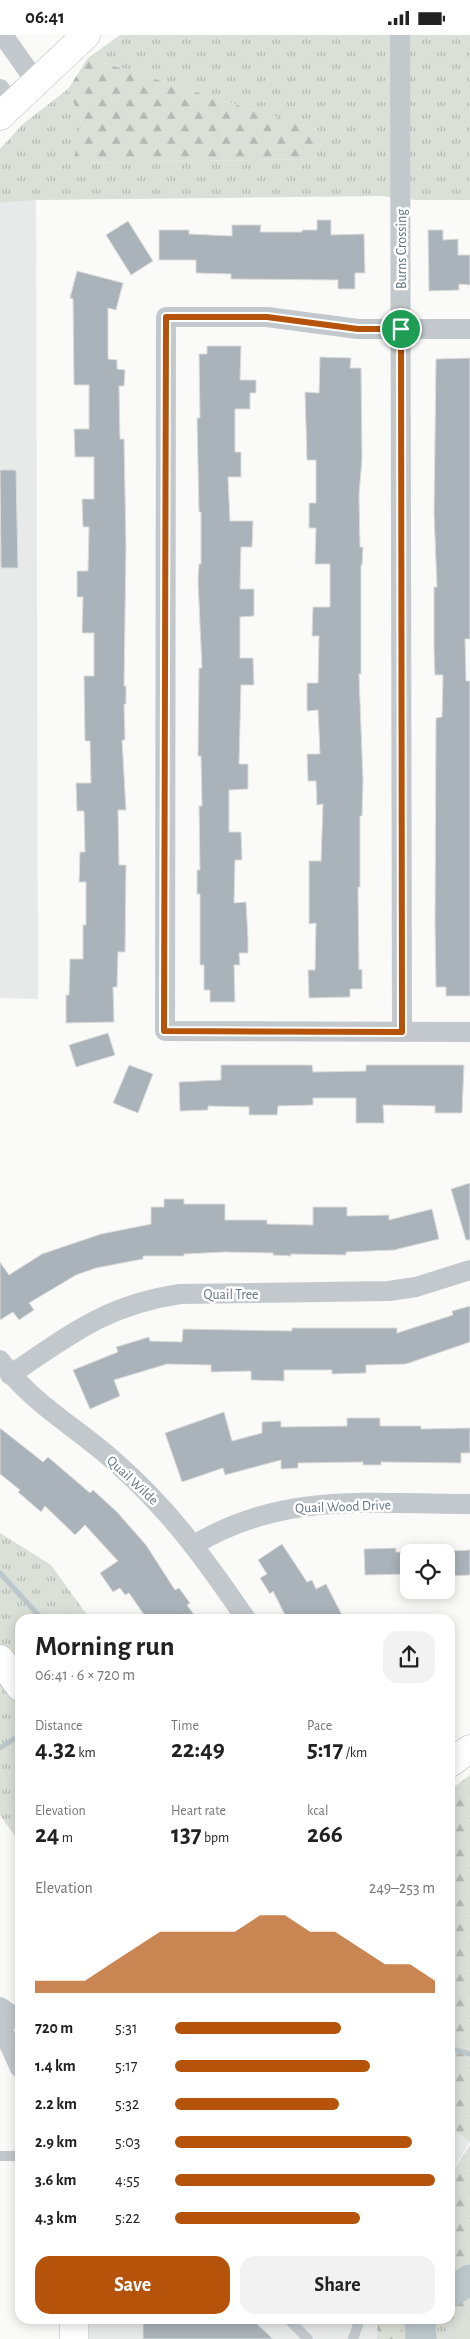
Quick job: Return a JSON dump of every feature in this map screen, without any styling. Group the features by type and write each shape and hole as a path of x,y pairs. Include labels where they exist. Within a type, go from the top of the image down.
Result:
{"main road":[{"path":"3,104 36,83 86,35"},
{"path":"0,1659 15,1680"},
{"path":"455,1760 470,1749"},
{"path":"74,2324 74,2339"}],"street":[{"path":"4,35 8,45 36,83"},
{"name":"Burns Crossing","path":"400,35 402,1032"},
{"path":"470,329 358,329 267,317 166,317 164,1031 470,1032"},
{"name":"Quail Tree","path":"5,1368 85,1325 131,1304 156,1298 180,1294 389,1291 416,1287 470,1270"},
{"name":"Quail Wilde","path":"5,1368 46,1410 112,1459 147,1491 194,1545 242,1614"},
{"name":"Quail Wood Drive","path":"194,1545 256,1515 305,1505 470,1504"},
{"path":"0,2007 15,2018"},
{"path":"0,2024 15,2057"}],"lane":[{"path":"0,2155 15,2156"},
{"path":"293,2324 308,2339"},
{"path":"353,2339 358,2324"}],"shaded area":[{"path":"36,200 38,999 0,998 0,203"},
{"path":"455,2130 470,2142 455,2168"},
{"path":"89,2324 378,2324 377,2339 89,2339"}],"green space":[{"path":"120,35 470,35 470,200 416,200 380,196 36,200 0,203 0,149 23,124 68,89 82,123 74,163 313,159 327,133 88,58"},
{"path":"88,58 327,133 313,159 73,163 82,123 68,89"},
{"path":"0,1533 51,1565 86,1614 15,1614 15,1836 0,1815"},
{"path":"470,1775 470,2142 455,2130 455,1786"},
{"path":"470,2145 470,2333 455,2318 455,2168"},
{"path":"455,2318 470,2333 470,2339 408,2339 399,2324 455,2324"},
{"path":"378,2324 399,2324 408,2339 377,2339"}],"building":[{"path":"317,220 331,220 331,235 364,234 365,273 355,273 355,289 338,289 338,280 231,279 231,274 196,273 196,260 159,260 159,230 189,230 189,234 232,236 232,225 261,225 260,232 302,232 302,230 317,230"},
{"path":"128,221 153,261 131,275 106,235"},
{"path":"428,230 443,230 443,240 458,239 458,255 470,255 470,285 459,284 459,290 429,291"},
{"path":"77,271 123,283 116,310 108,308 108,359 117,360 117,369 125,370 124,386 119,386 120,439 124,439 126,545 124,686 126,686 126,704 124,704 125,740 122,740 126,810 118,810 119,865 126,865 125,952 118,952 117,987 113,987 114,1022 66,1023 66,995 69,995 70,959 83,959 83,925 86,925 86,882 79,882 80,852 85,852 84,811 77,811 76,783 91,783 90,741 85,741 84,676 94,676 94,633 82,633 83,597 77,597 77,571 88,571 89,527 83,527 82,499 94,499 94,457 75,457 74,429 89,429 89,385 74,385 73,299 70,298"},
{"path":"207,346 241,346 240,380 256,380 256,393 250,393 250,409 235,409 235,452 241,452 241,477 228,477 230,521 253,521 252,547 241,547 240,589 254,589 254,616 240,617 240,658 253,658 254,685 241,685 239,764 248,764 248,789 229,790 229,832 241,832 242,860 235,860 234,903 246,902 248,939 248,953 239,953 240,965 234,965 235,1002 210,1002 210,990 204,990 204,965 200,965 200,894 197,894 197,870 200,870 199,806 202,806 201,756 198,756 199,668 202,668 198,581 199,564 201,564 201,512 199,512 197,418 200,418 199,354 207,354"},
{"path":"320,357 351,358 350,368 361,368 362,459 359,495 360,547 363,547 361,565 361,674 359,674 363,781 362,816 360,816 360,887 358,887 359,970 362,969 362,989 350,989 350,997 309,998 308,970 315,970 316,923 309,924 309,861 321,861 323,804 317,805 316,781 308,781 307,754 320,754 318,710 307,711 307,683 318,683 319,636 312,636 313,607 330,607 330,564 315,564 316,528 309,528 309,503 316,503 316,460 307,460 305,392 319,393"},
{"path":"470,358 470,639 465,639 466,681 470,681 470,996 446,996 446,987 436,987 436,718 442,717 443,675 435,675 434,651 434,587 437,587 434,513 436,359"},
{"path":"0,470 16,470 18,568 1,568"},
{"path":"108,1033 115,1055 76,1067 69,1045"},
{"path":"129,1065 153,1074 138,1113 113,1103"},
{"path":"221,1065 312,1065 313,1072 366,1071 366,1065 464,1065 462,1113 435,1113 435,1106 383,1105 384,1123 356,1123 356,1098 313,1098 313,1105 278,1106 277,1115 249,1115 249,1107 208,1106 208,1110 180,1111 179,1082 221,1080"},
{"path":"470,1183 470,1240 466,1240 451,1189"},
{"path":"164,1199 184,1199 184,1204 225,1204 225,1220 267,1220 267,1224 313,1225 313,1207 347,1207 347,1216 389,1215 389,1220 432,1209 439,1239 394,1250 346,1252 346,1255 291,1254 291,1256 273,1255 273,1253 225,1252 184,1254 184,1256 143,1256 143,1259 96,1268 76,1275 29,1303 34,1310 19,1320 13,1312 0,1320 0,1262 9,1275 42,1254 101,1234 151,1224 151,1207 164,1207"},
{"path":"470,1306 470,1342 406,1364 366,1365 366,1373 332,1374 332,1370 284,1370 284,1381 251,1380 251,1371 211,1372 211,1365 167,1364 114,1380 120,1396 90,1409 73,1370 118,1352 116,1347 149,1337 150,1341 182,1342 183,1329 292,1331 292,1328 397,1328 397,1333 453,1315 452,1311"},
{"path":"224,1412 232,1441 262,1433 262,1422 281,1421 281,1427 347,1426 347,1418 380,1418 380,1426 421,1426 421,1429 470,1428 470,1453 461,1453 461,1463 381,1462 381,1465 363,1465 363,1462 298,1463 298,1468 281,1469 281,1460 225,1475 223,1468 182,1482 165,1433"},
{"path":"0,1428 43,1462 48,1457 90,1493 93,1490 117,1512 146,1545 175,1590 179,1588 190,1603 187,1605 193,1614 144,1614 129,1593 125,1595 120,1588 113,1592 100,1573 118,1561 85,1525 75,1535 45,1506 41,1512 18,1492 20,1490 0,1474"},
{"path":"282,1544 307,1582 312,1580 316,1589 326,1584 341,1614 284,1614 273,1591 270,1594 260,1578 267,1574 258,1560"},
{"path":"396,1548 396,1552 400,1552 400,1574 365,1575 364,1549"},
{"path":"470,1550 470,1575 455,1576 455,1551"},
{"path":"143,2324 257,2324 273,2339 143,2339"}],"waterway":[{"path":"0,1573 37,1614"},
{"path":"0,1748 15,1738"},
{"path":"455,2050 470,2054"},
{"path":"455,2289 470,2280"},
{"path":"420,2324 421,2339"}],"route":[{"path":"166,317 267,317 358,329 401,329 402,1032 164,1031 166,317"}]}
